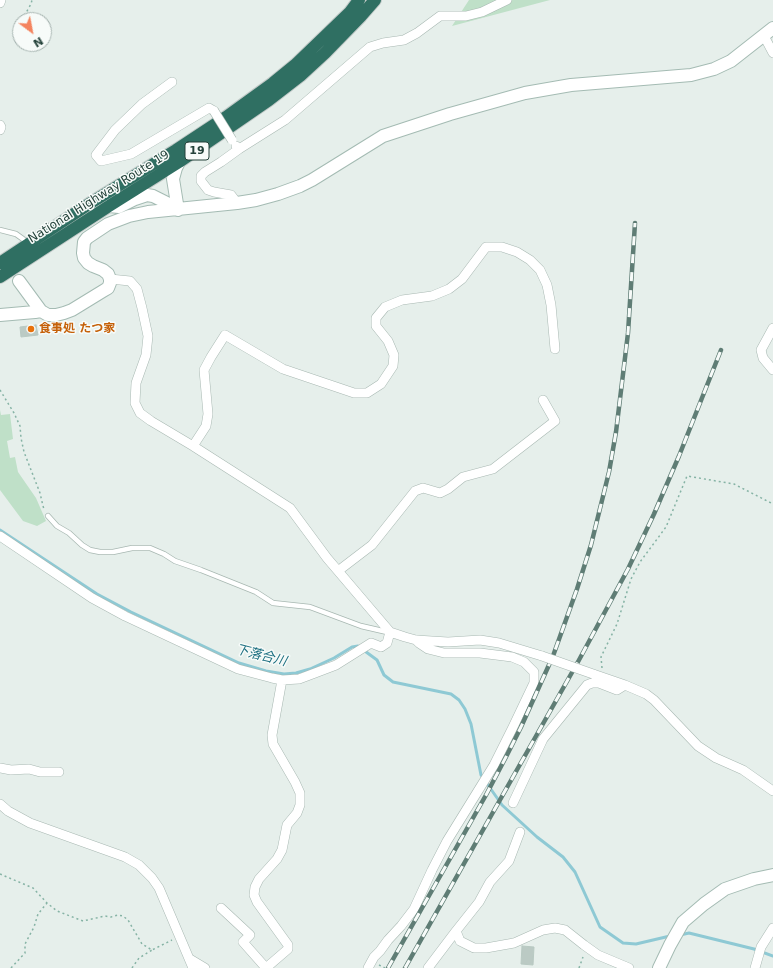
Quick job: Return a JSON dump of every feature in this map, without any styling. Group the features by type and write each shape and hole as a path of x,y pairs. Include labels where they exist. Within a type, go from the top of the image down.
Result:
{"highway":[{"name":"National Highway Route 19","path":"0,263 89,204 176,150 250,100 295,65 345,16 359,0"},
{"name":"National Highway Route 19","path":"0,277 180,162 269,100 300,76 342,37 374,0"}],"street":[{"path":"237,203 231,194 208,190 201,181 201,176 238,149 285,120 370,47 383,43 404,40 417,33 440,16 466,16 482,12 507,0"},
{"path":"19,281 41,310 48,315 64,313 72,310 108,288 110,283 108,274 93,266 84,258 84,242 87,238 108,224 129,216 148,212 237,203 278,194 312,180 382,136 450,114 525,93 570,85 691,75 714,69 731,61 769,32 773,53"},
{"path":"172,82 142,104 115,130 96,155 101,161 131,154 209,108 214,111 238,149"},
{"path":"0,124 0,130"},
{"path":"178,210 173,179 176,168 180,162"},
{"path":"109,206 119,207 147,195 153,196 178,210"},
{"path":"193,446 206,426 208,414 204,370 225,335 283,369 354,393 367,393 381,384 393,366 394,355 388,341 376,326 376,318 384,307 402,300 432,296 449,289 462,279 486,246 502,247 517,252 530,260 540,270 547,285 551,305 555,349"},
{"path":"110,279 130,281 137,288 142,308 148,336 146,355 136,383 135,403 140,413 290,508 326,558 390,632 405,638 416,640 448,642 480,640 499,643 542,656 625,685 646,694 654,700 698,746 716,758 744,770 773,791"},
{"path":"0,315 35,312 41,310"},
{"path":"773,328 761,350 763,358 773,370"},
{"path":"338,572 372,545 415,491 423,488 440,493 448,490 463,477 493,469 555,421 543,400"},
{"path":"0,536 92,598 125,616 238,669 272,678 282,680 298,679 336,665 371,643 381,647 387,643 390,632"},
{"path":"368,968 374,957 414,909 444,847 488,776 534,683 534,672 524,662 512,657 480,653 444,653 428,649 416,640"},
{"path":"221,908 250,935 244,942 266,968 288,949 288,945 257,902 254,895 255,887 259,879 277,859 282,850 287,825 297,813 300,805 300,793 296,782 273,744 272,735 282,680"},
{"path":"513,803 543,739 587,685 598,683 617,690 625,685"},
{"path":"0,768 11,770 29,768 40,772 59,772"},
{"path":"0,804 8,811 30,823 124,857 139,865 152,878 159,888 193,968"},
{"path":"428,968 479,902 490,882 509,861 520,832"},
{"path":"659,968 683,922 704,904 725,889 754,878 773,875"},
{"path":"456,931 460,941 474,948 486,948 514,943 543,930 555,928 565,930 598,955 629,968"},
{"path":"755,968 761,947 773,928"},
{"path":"190,958 205,968"}],"lane":[{"path":"0,230 16,234 23,239"},
{"path":"48,516 57,526 69,533 90,550 113,552 132,548 150,548 175,561 256,592 273,602 310,607 361,626 390,632"}],"path":[{"path":"26,12 32,0"},
{"path":"0,390 20,426 24,452 48,516"},
{"path":"602,668 601,657 618,624 631,579 640,562 666,527 687,476 734,484 773,504"},
{"path":"0,874 33,888 57,911 84,921 105,916 123,916 128,920 142,944 152,950"},
{"path":"11,968 25,953 25,944 34,927 38,914 47,903"},
{"path":"132,968 139,958 179,936"},
{"path":"579,968 587,947"}],"green space":[{"path":"469,0 550,0 452,26"},
{"path":"0,410 1,415 10,414 13,439 7,441 10,458 15,457 18,472 36,498 46,521 37,526 23,521 0,490"}],"building":[{"path":"36,325 38,335 21,337 20,327"},
{"path":"522,946 534,947 533,965 521,964"}],"waterway":[{"name":"下落合川","path":"0,530 97,594 131,612 239,663 266,671 284,674 296,673 310,669 334,658 352,647 358,646 377,660 384,675 393,682 451,694 459,700 465,709 471,724 481,775 502,805 537,837 563,857 575,872 600,927 623,943 636,944 670,936"},
{"path":"680,935 689,933 754,949 773,956"}],"railway":[{"path":"388,968 486,795 521,727 553,656 577,589 591,545 609,472 616,432 628,333 635,223"},
{"path":"405,968 579,660 628,569 679,456 721,350"}],"place":[{"name":"食事処 たつ家","path":"31,329"}]}
